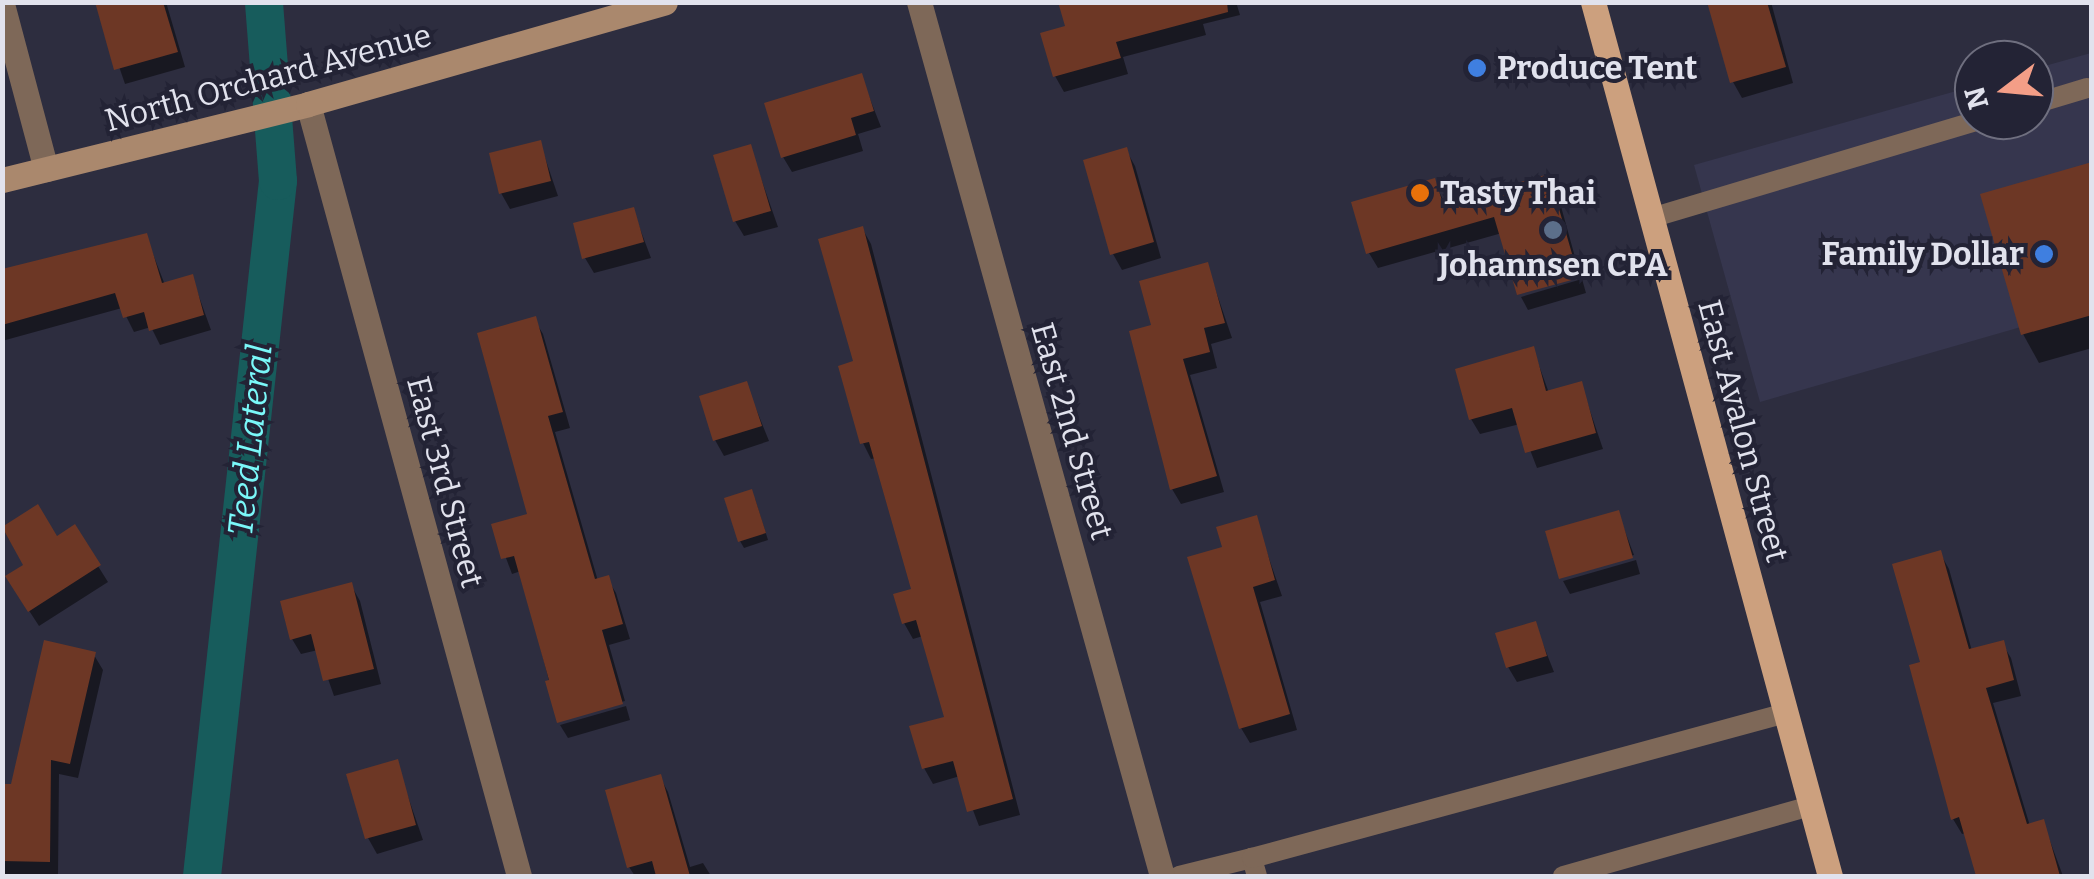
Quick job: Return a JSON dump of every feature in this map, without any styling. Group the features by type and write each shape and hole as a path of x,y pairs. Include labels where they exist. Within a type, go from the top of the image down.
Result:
{"main road":[{"name":"East Avalon Street","path":"1593,2 1830,876"}],"street":[{"name":"North Orchard Avenue","path":"2,180 288,109 665,2"},
{"name":"East 2nd Street","path":"919,2 1162,876"},
{"path":"2,4 46,169"},
{"name":"East 3rd Street","path":"288,109 519,876"}],"lane":[{"path":"2054,98 2087,88"},
{"path":"1652,218 1954,128"},
{"path":"1179,876 1254,867 1786,713"},
{"path":"1563,876 1811,806"}],"shaded area":[{"path":"2091,53 2091,307 1760,402 1694,165 1954,92 1954,140 2054,140 2054,63"}],"building":[{"path":"95,2 163,2 178,52 114,70"},
{"path":"1058,2 1227,2 1228,12 1116,42 1121,58 1053,77 1040,33 1065,26"},
{"path":"1707,2 1767,2 1786,67 1730,83"},
{"path":"862,73 874,111 851,118 856,135 781,158 764,103"},
{"path":"541,140 551,181 499,194 489,153"},
{"path":"751,144 771,211 733,222 713,155"},
{"path":"1127,147 1154,242 1110,255 1083,160"},
{"name":"Family Dollar","path":"2092,162 2092,315 2021,335 1980,194"},
{"path":"1549,174 1579,278 1517,295 1494,217 1366,254 1351,202 1435,178 1443,204"},
{"path":"634,207 644,242 582,259 573,223"},
{"path":"863,226 1013,799 967,812 953,761 922,769 909,726 944,717 916,620 902,624 893,594 911,589 869,442 860,444 838,366 853,361 818,239"},
{"path":"147,233 162,283 193,274 204,315 149,331 144,312 123,318 115,293 2,325 2,269"},
{"path":"1208,262 1225,323 1204,328 1210,352 1183,359 1217,476 1170,490 1129,331 1151,325 1139,281"},
{"path":"536,316 563,412 548,416 595,579 609,575 623,624 602,630 623,704 557,723 514,556 501,559 491,524 527,514 477,333"},
{"path":"1534,346 1546,391 1582,381 1596,433 1525,453 1512,408 1469,420 1455,369"},
{"path":"747,381 762,426 713,441 699,396"},
{"path":"752,489 766,533 738,542 724,498"},
{"path":"38,504 57,536 75,524 101,565 28,612 5,576 23,565 2,527"},
{"path":"1619,510 1633,558 1559,579 1545,531"},
{"path":"1257,515 1275,580 1253,587 1290,714 1239,729 1187,557 1222,547 1216,527"},
{"path":"1941,550 1969,649 2004,640 2014,680 1986,688 2027,824 2044,819 2060,876 1976,876 1959,817 1951,820 1909,665 1920,662 1892,564"},
{"path":"352,582 374,669 323,681 311,634 290,640 280,601"},
{"path":"1536,621 1547,656 1506,668 1495,633"},
{"path":"44,640 96,652 70,764 51,760 50,862 2,861 2,784 11,784"},
{"path":"398,759 416,825 365,839 346,774"},
{"path":"661,774 690,876 656,876 652,861 627,868 605,790"}],"waterway":[{"name":"Teed Lateral","path":"202,876 278,181 264,2"}],"place":[{"name":"Produce Tent","path":"1477,68"},
{"name":"Tasty Thai","path":"1420,193"},
{"name":"Johannsen CPA","path":"1553,230"},
{"name":"Family Dollar","path":"2044,254"}]}
